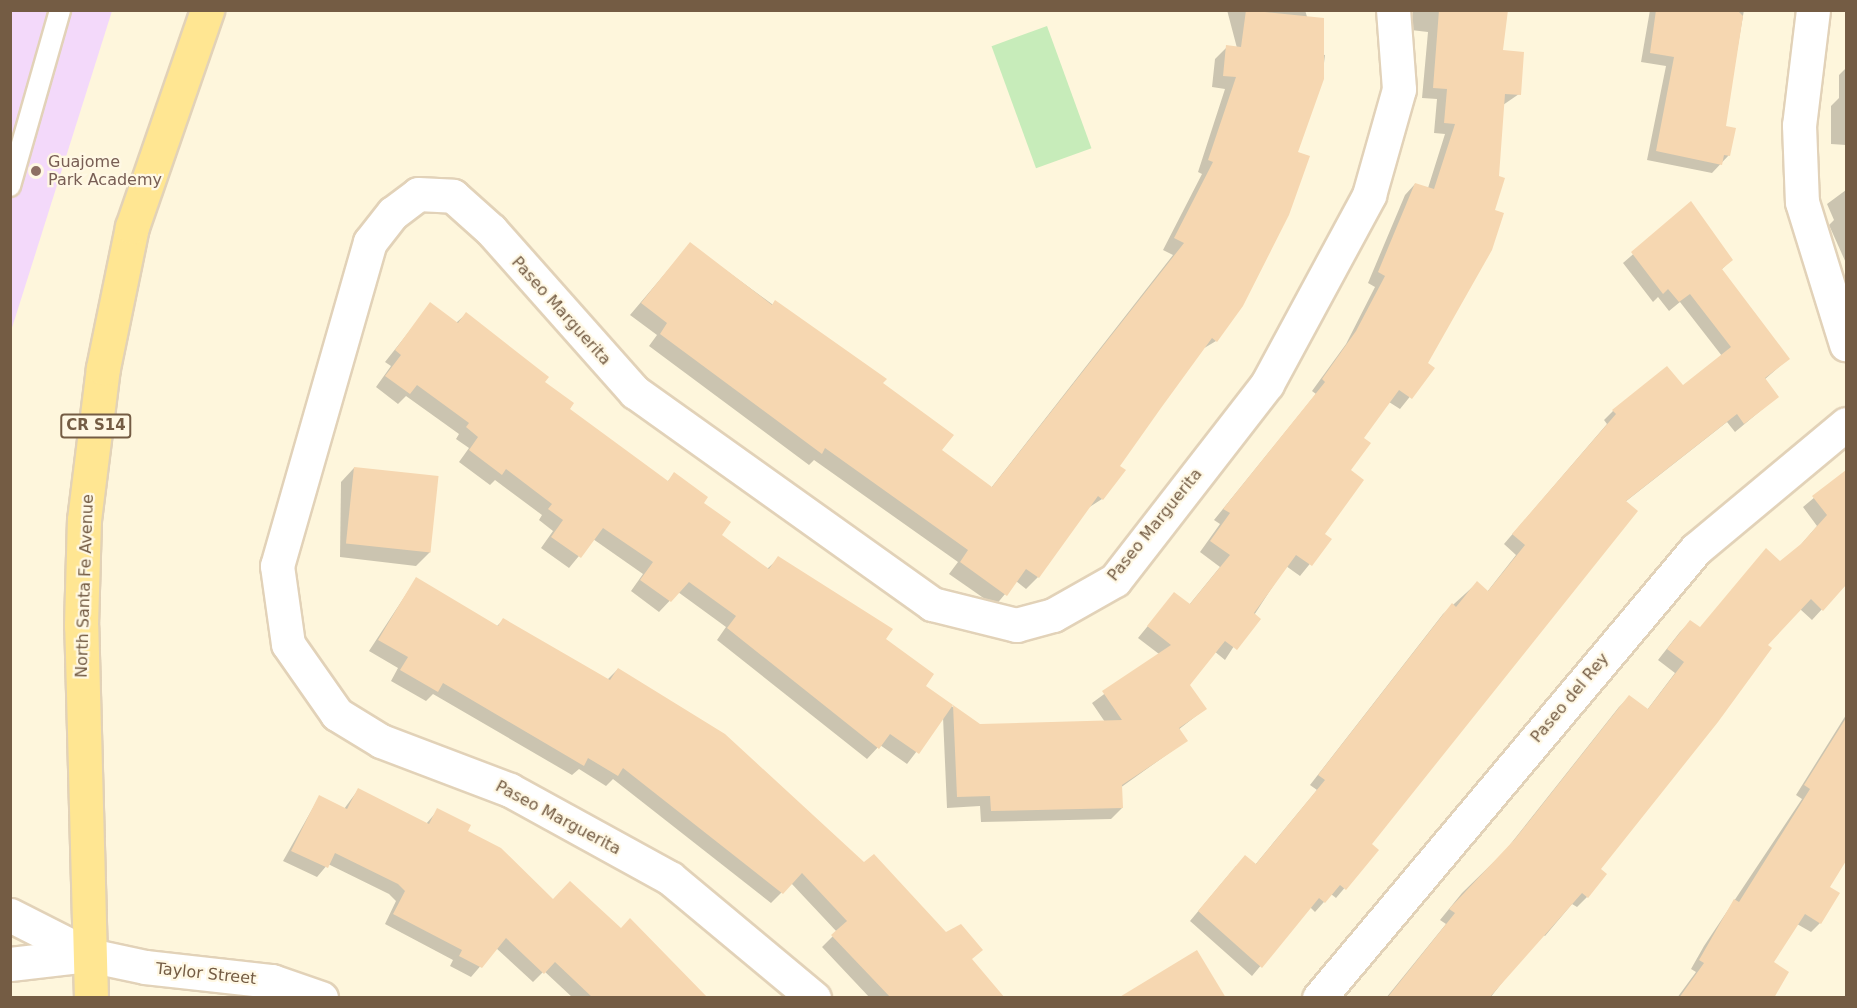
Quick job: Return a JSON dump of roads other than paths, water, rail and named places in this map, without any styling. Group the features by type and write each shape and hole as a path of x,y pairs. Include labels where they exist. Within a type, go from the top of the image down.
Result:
{"main road":[{"name":"North Santa Fe Avenue","path":"91,998 81,626 84,520 102,368 132,227 207,10"}],"street":[{"name":"Paseo Marguerita","path":"814,998 670,878 510,790 381,741 337,714 288,644 277,566 370,242 393,213 418,194 453,196 491,230 635,392 932,604 1016,625 1053,615 1115,580 1267,384 1369,195 1399,89 1393,10"},
{"path":"1813,10 1799,125 1802,202 1846,344"},
{"name":"Paseo del Rey","path":"1319,998 1695,549 1846,424"},
{"path":"10,915 89,955"},
{"path":"10,964 89,955"},
{"name":"Taylor Street","path":"89,955 145,967 272,981 321,998"}],"lane":[{"path":"10,186 60,10"}],"place":[{"name":"Guajome Park Academy","path":"36,171"}]}
